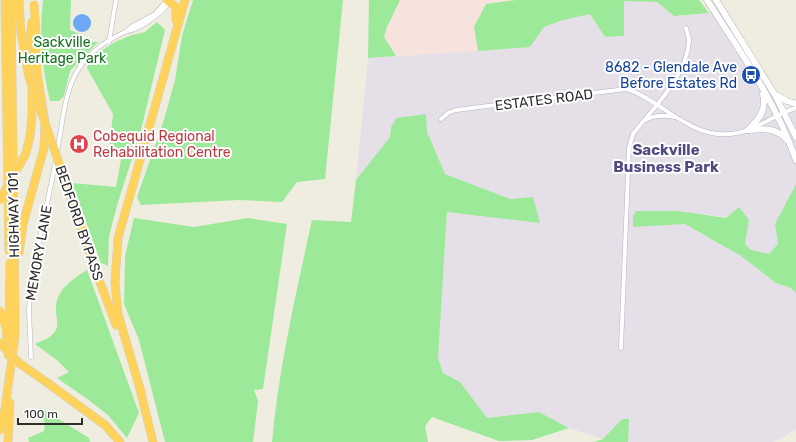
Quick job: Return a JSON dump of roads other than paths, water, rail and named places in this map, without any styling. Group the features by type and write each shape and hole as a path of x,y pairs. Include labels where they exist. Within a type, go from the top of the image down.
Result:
{"highway":[{"name":"HIGHWAY 101","path":"0,413 8,364 10,266 5,0"},
{"name":"HIGHWAY 101","path":"0,430 5,409 15,336 11,0"},
{"name":"BEDFORD BYPASS","path":"19,0 21,33 29,77 97,274 141,392 153,442"},
{"path":"141,392 118,314 115,282 118,238 185,0"},
{"path":"169,1 176,7 174,37"},
{"path":"0,200 26,153 30,136 32,116 30,39 34,5 38,48 37,72 45,123 44,148 23,224 15,278"},
{"path":"0,311 6,327 8,364"},
{"path":"8,442 15,336"},
{"path":"0,343 19,363 106,425 120,442"}],"main road":[{"path":"707,0 752,69 777,116 791,145 796,160"},
{"path":"716,0 776,95 796,137"},
{"path":"748,130 758,120 763,111 765,102 760,84"},
{"path":"776,95 787,102 796,104"},
{"path":"748,130 772,129 781,133 791,145"}],"street":[{"path":"109,42 116,0"},
{"name":"MEMORY LANE","path":"31,357 29,310 31,281 53,181 68,93 74,76 82,63 109,42 126,32 147,23 164,10 169,1"},
{"path":"621,348 629,148 633,134 680,72 685,60 689,39 686,28"},
{"name":"ESTATES ROAD","path":"441,119 448,113 456,110 626,89 637,92 693,128 711,134 722,135 748,130 796,108"},
{"path":"643,122 650,117 659,116 679,119"}],"water":[{"path":"78,14 86,14 91,19 89,30 86,32 78,32 73,27 73,19"}],"place":[{"name":"8682 - Glendale Ave Before Estates Rd","path":"751,75"},
{"name":"Cobequid Regional Rehabilitation Centre","path":"79,144"}],"district":[{"name":"Sackville Business Park","path":"666,158"}],"park label":[{"name":"Sackville Heritage Park","path":"62,50"}]}
